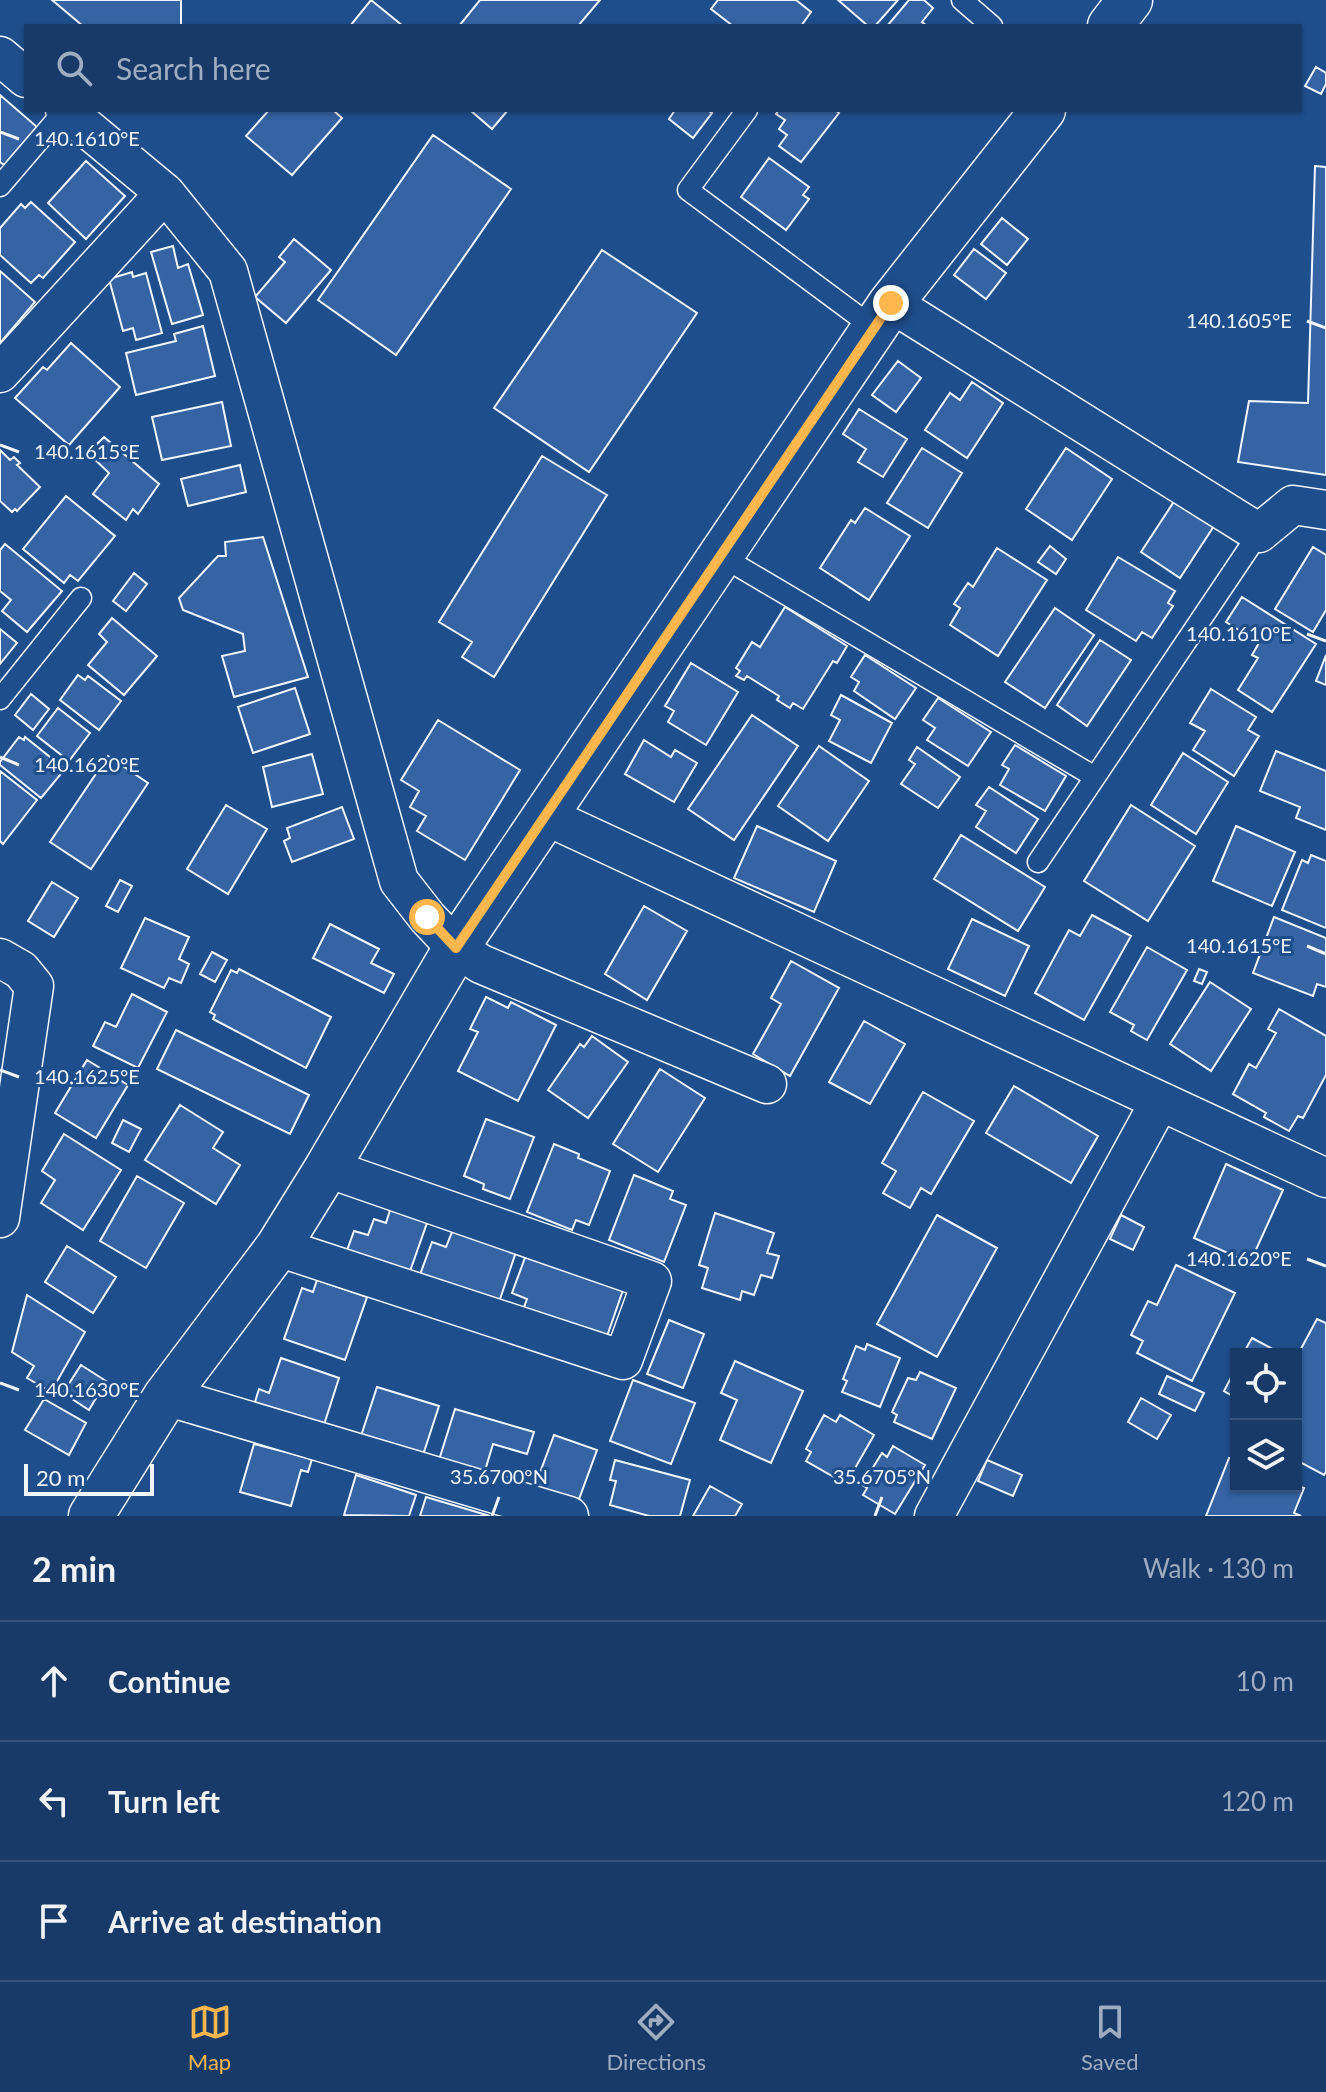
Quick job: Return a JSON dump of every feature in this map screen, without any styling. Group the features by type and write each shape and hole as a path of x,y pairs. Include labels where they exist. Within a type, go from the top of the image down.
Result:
{"street":[{"path":"1111,24 1129,0"},
{"path":"0,56 24,76"},
{"path":"67,112 165,193 228,271 399,881 456,948 481,964 767,1084"},
{"path":"91,1516 166,1396 278,1247 456,948 882,316 1041,112"},
{"path":"0,373 165,193"},
{"path":"882,316 1259,533 1293,505 1326,510"},
{"path":"546,816 1326,1178"},
{"path":"0,958 21,970 34,986 0,1218"},
{"path":"934,1516 1160,1101"},
{"path":"278,1247 623,1360 652,1281 327,1168"},
{"path":"166,1396 569,1516"}],"lane":[{"path":"962,0 990,24"},
{"path":"0,186 63,112"},
{"path":"746,112 688,190 882,316"},
{"path":"1038,862 1259,533"},
{"path":"721,556 1095,777"},
{"path":"0,699 81,598"}],"building":[{"path":"52,0 181,0 181,24 81,24"},
{"path":"371,0 401,24 352,24"},
{"path":"480,0 600,0 580,24 461,24"},
{"path":"718,0 796,0 811,12 802,24 730,24 711,9"},
{"path":"838,0 898,0 877,24 866,24"},
{"path":"909,0 924,0 933,8 922,22 924,24 889,24"},
{"path":"1316,67 1326,73 1326,84 1321,94 1305,86"},
{"path":"0,95 37,127 4,165 0,162"},
{"path":"267,112 335,112 342,118 292,175 246,136"},
{"path":"472,112 506,112 492,129"},
{"path":"674,112 712,113 693,138 669,119"},
{"path":"839,113 801,162 779,146 787,135 779,129 785,120 776,114"},
{"path":"433,135 511,189 396,355 318,300"},
{"path":"769,158 809,187 803,195 809,199 786,230 741,197"},
{"path":"86,161 125,196 86,239 48,203"},
{"path":"1315,166 1326,167 1326,475 1238,462 1249,401 1308,403"},
{"path":"31,202 75,242 43,278 39,275 31,283 0,255 0,228 21,204 25,208"},
{"path":"1002,218 1028,239 1007,265 981,244"},
{"path":"294,239 331,270 286,323 255,297 285,262 279,257"},
{"path":"173,246 178,268 188,264 203,315 172,324 151,252"},
{"path":"974,249 1006,273 986,299 954,275"},
{"path":"602,250 697,313 589,472 494,408"},
{"path":"0,271 35,302 0,343"},
{"path":"132,272 133,277 146,273 162,333 136,340 133,328 123,331 109,279"},
{"path":"203,326 215,376 136,395 126,353 176,341 174,334"},
{"path":"71,343 120,387 69,445 15,398 43,367 47,370"},
{"path":"898,361 921,378 896,412 872,395"},
{"path":"972,382 1003,403 967,458 925,430 950,393 960,400"},
{"path":"222,402 231,446 162,460 152,417"},
{"path":"859,409 907,439 883,477 858,462 866,449 843,434"},
{"path":"104,437 159,484 138,514 133,509 126,520 93,494 109,473 88,453"},
{"path":"922,448 962,473 928,528 887,503"},
{"path":"1066,448 1112,479 1072,540 1026,509"},
{"path":"0,450 10,460 14,457 20,463 17,465 40,487 17,511 12,512 0,501"},
{"path":"542,456 607,495 494,677 462,657 472,642 439,622"},
{"path":"240,465 246,492 188,506 181,479"},
{"path":"66,496 115,536 78,581 70,575 64,583 23,549"},
{"path":"1175,500 1214,526 1180,578 1141,552"},
{"path":"865,508 910,536 869,600 820,568 851,520 855,523"},
{"path":"263,537 308,677 234,697 222,656 245,651 243,634 183,610 179,598 218,556 226,556 225,542"},
{"path":"5,544 62,591 27,632 2,611 11,600 0,591 0,550"},
{"path":"1050,546 1066,559 1056,574 1038,562"},
{"path":"1313,547 1326,555 1326,610 1313,632 1275,609"},
{"path":"997,548 1047,580 998,656 950,625 960,608 954,604 968,583 973,587"},
{"path":"1118,557 1175,591 1168,603 1173,606 1152,638 1142,632 1136,641 1086,610"},
{"path":"134,573 147,584 126,611 113,601"},
{"path":"1242,597 1316,644 1272,712 1238,690 1258,658 1252,655 1259,643 1226,622"},
{"path":"785,607 847,646 837,663 833,661 803,709 793,703 790,708 777,700 779,696 747,676 744,680 736,676 740,671 736,668 752,642 760,647"},
{"path":"1055,608 1094,635 1045,708 1005,682"},
{"path":"112,618 157,656 124,695 88,665 107,642 99,634"},
{"path":"0,629 17,643 0,664"},
{"path":"1100,640 1131,660 1087,726 1057,705"},
{"path":"865,655 916,688 895,719 854,691 859,682 851,677"},
{"path":"1326,655 1326,685 1316,681"},
{"path":"691,663 738,692 706,745 668,722 674,711 665,706"},
{"path":"78,675 85,680 88,676 121,701 99,730 60,700"},
{"path":"295,688 310,734 253,753 238,707"},
{"path":"1211,689 1256,717 1248,730 1259,736 1234,776 1193,750 1205,731 1190,723"},
{"path":"31,694 49,709 33,730 15,715"},
{"path":"841,695 892,723 871,763 829,741 840,720 831,715"},
{"path":"938,698 991,732 968,766 927,740 935,728 923,720"},
{"path":"58,708 90,733 69,761 37,736"},
{"path":"752,715 798,746 734,840 688,809"},
{"path":"438,720 520,770 465,860 417,831 426,816 410,807 419,791 401,780"},
{"path":"19,737 24,740 25,737 65,769 41,798 0,765"},
{"path":"644,740 671,757 675,750 697,763 674,802 625,774"},
{"path":"1015,745 1066,776 1045,811 1000,785 1009,769 1002,765"},
{"path":"819,746 869,781 828,841 778,806"},
{"path":"917,747 960,777 938,808 901,784 915,764 909,760"},
{"path":"1276,751 1326,771 1326,830 1296,818 1300,807 1260,791"},
{"path":"1183,753 1228,782 1196,834 1151,805"},
{"path":"312,754 323,794 272,807 263,767"},
{"path":"108,756 148,783 91,869 50,842"},
{"path":"0,771 37,800 3,844 0,841"},
{"path":"989,787 1038,819 1016,853 976,827 986,811 976,805"},
{"path":"226,805 267,829 228,894 187,869"},
{"path":"1131,805 1195,846 1148,921 1084,881"},
{"path":"342,807 354,839 292,862 284,841 290,838 287,828"},
{"path":"757,826 836,861 814,912 734,878"},
{"path":"1236,826 1295,852 1272,906 1213,881"},
{"path":"961,835 1045,887 1018,931 934,879"},
{"path":"1311,855 1326,861 1326,928 1282,910 1302,860 1308,863"},
{"path":"120,880 132,886 118,912 106,906"},
{"path":"52,882 78,898 54,937 28,921"},
{"path":"644,906 687,931 647,1000 605,974"},
{"path":"1092,915 1131,936 1084,1020 1035,993 1069,930 1080,936"},
{"path":"1274,917 1326,938 1326,987 1317,984 1313,996 1253,973"},
{"path":"145,918 189,937 179,959 189,964 181,983 169,978 164,988 121,968"},
{"path":"972,919 1029,946 1005,996 948,969"},
{"path":"330,924 379,949 371,963 394,974 384,993 313,958"},
{"path":"1147,947 1187,970 1147,1040 1131,1031 1134,1025 1110,1012"},
{"path":"212,952 227,960 215,982 200,974"},
{"path":"791,961 839,988 790,1076 753,1054 781,1004 771,998"},
{"path":"239,969 331,1017 306,1068 213,1019 215,1015 210,1012 231,970 237,973"},
{"path":"1199,969 1207,972 1202,984 1194,981"},
{"path":"1210,982 1251,1009 1211,1071 1170,1044"},
{"path":"132,994 167,1012 138,1068 93,1046 105,1022 116,1027"},
{"path":"486,997 508,1008 511,1002 556,1025 518,1101 458,1071 478,1032 470,1029"},
{"path":"1279,1009 1326,1036 1326,1075 1303,1118 1298,1116 1289,1131 1233,1094 1249,1064 1256,1068 1276,1033 1268,1029"},
{"path":"864,1021 905,1044 870,1104 829,1082"},
{"path":"176,1030 309,1095 290,1134 157,1069"},
{"path":"592,1036 628,1062 588,1118 548,1090 580,1044 584,1047"},
{"path":"87,1060 128,1085 96,1138 55,1113"},
{"path":"660,1069 705,1098 658,1172 613,1144"},
{"path":"1014,1086 1098,1136 1071,1183 986,1133"},
{"path":"923,1092 974,1121 931,1194 921,1188 910,1208 883,1193 896,1171 882,1163"},
{"path":"180,1105 223,1132 213,1148 240,1165 216,1204 145,1160"},
{"path":"486,1119 534,1137 510,1199 483,1189 484,1184 464,1176"},
{"path":"123,1120 141,1129 129,1152 112,1143"},
{"path":"64,1134 121,1170 83,1230 41,1203 55,1180 42,1171"},
{"path":"554,1144 610,1171 589,1225 576,1220 572,1230 527,1212"},
{"path":"1226,1164 1283,1190 1250,1263 1194,1238"},
{"path":"634,1175 673,1191 670,1199 686,1205 664,1262 609,1240"},
{"path":"137,1176 184,1203 146,1268 100,1241"},
{"path":"391,1207 428,1220 408,1277 345,1256 354,1231 368,1235 374,1219 386,1223"},
{"path":"715,1213 774,1233 767,1253 779,1256 772,1278 761,1275 754,1295 742,1291 740,1300 702,1288 708,1268 699,1265"},
{"path":"937,1215 997,1248 937,1357 877,1324"},
{"path":"1121,1215 1144,1227 1133,1250 1110,1239"},
{"path":"454,1227 517,1249 497,1308 418,1280 432,1242 446,1247"},
{"path":"67,1246 116,1277 93,1313 45,1282"},
{"path":"526,1255 623,1290 604,1345 521,1315 527,1299 512,1293"},
{"path":"1176,1265 1235,1293 1192,1381 1137,1353 1143,1341 1131,1335 1148,1301 1157,1305"},
{"path":"317,1280 367,1297 345,1360 284,1339 302,1288 313,1292"},
{"path":"27,1295 85,1332 51,1392 27,1378 34,1366 12,1352"},
{"path":"1317,1319 1326,1323 1324,1475 1302,1463 1301,1348"},
{"path":"669,1320 704,1334 683,1388 647,1374"},
{"path":"1252,1338 1271,1348 1246,1348"},
{"path":"867,1344 900,1358 880,1407 842,1392 847,1381 843,1379 856,1346 865,1350"},
{"path":"281,1358 339,1378 323,1428 254,1405 259,1389 269,1393"},
{"path":"735,1361 803,1391 771,1463 720,1440 737,1400 721,1393"},
{"path":"81,1365 106,1381 89,1410 63,1393"},
{"path":"920,1372 956,1388 932,1439 894,1422 897,1415 892,1412 908,1378 916,1380"},
{"path":"1167,1376 1204,1393 1195,1411 1159,1394"},
{"path":"633,1380 695,1403 671,1464 610,1441"},
{"path":"1230,1380 1230,1394 1224,1391"},
{"path":"377,1387 439,1406 423,1455 361,1436"},
{"path":"1141,1398 1171,1415 1157,1439 1128,1422"},
{"path":"44,1399 86,1423 69,1455 25,1430"},
{"path":"455,1409 534,1432 527,1454 493,1444 484,1474 439,1460"},
{"path":"824,1415 836,1422 840,1415 874,1435 846,1484 806,1461 811,1452 806,1449"},
{"path":"554,1435 597,1450 578,1502 535,1486"},
{"path":"254,1444 312,1459 308,1472 301,1470 291,1506 240,1492"},
{"path":"893,1446 925,1465 895,1514 863,1495 867,1488 862,1485 882,1453 887,1457"},
{"path":"1229,1458 1230,1492 1302,1492 1304,1488 1294,1513 1301,1516 1206,1516"},
{"path":"615,1460 690,1480 680,1516 649,1516 610,1505 616,1481 610,1480"},
{"path":"987,1460 1022,1475 1013,1496 978,1481"},
{"path":"356,1475 416,1495 409,1516 344,1515"},
{"path":"710,1486 742,1504 735,1516 693,1516"},
{"path":"426,1497 490,1516 420,1516"}],"route":[{"path":"427,917 456,948 891,303"}]}
